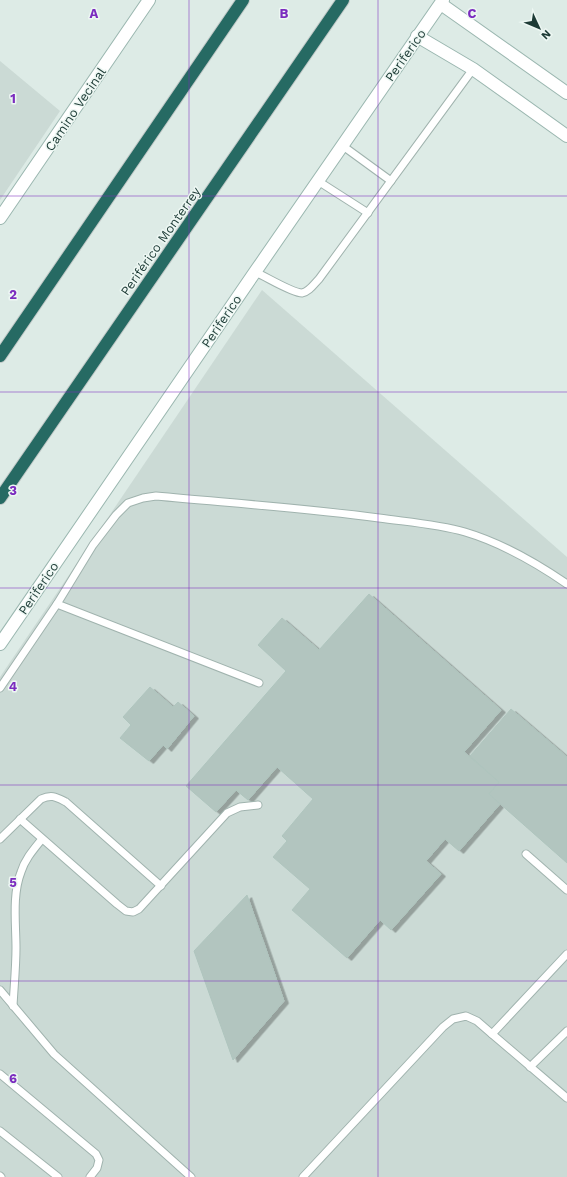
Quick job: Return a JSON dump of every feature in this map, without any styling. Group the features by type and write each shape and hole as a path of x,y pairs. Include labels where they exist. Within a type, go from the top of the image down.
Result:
{"highway":[{"path":"0,356 243,0"},
{"name":"Periférico Monterrey","path":"0,498 343,0"}],"street":[{"name":"Camino Vecinal","path":"0,218 150,0"},
{"name":"Periferico","path":"0,644 417,36 442,2"},
{"path":"442,2 567,93"},
{"path":"417,36 473,69 567,136"}],"lane":[{"path":"255,272 293,291 302,293 310,289 368,213 473,69"},
{"path":"343,146 391,181"},
{"path":"318,181 368,213"},
{"path":"0,688 57,604 93,545 116,515 128,503 143,498 156,496 330,511 433,525 465,532 504,546 541,566 567,584"},
{"path":"57,604 259,683"},
{"path":"0,839 41,799 49,795 66,802 161,886"},
{"path":"20,819 126,911 133,912 139,909 161,886 227,813 240,806 258,805"},
{"path":"13,1006 17,889 20,873 26,860 42,839"},
{"path":"526,854 567,890"},
{"path":"492,1034 567,954"},
{"path":"0,990 54,1054 191,1177"},
{"path":"303,1177 443,1027 453,1019 466,1016 477,1021 567,1098"},
{"path":"530,1067 567,1031"},
{"path":"0,1074 96,1154 99,1160 97,1168 90,1177"},
{"path":"0,1131 58,1177"}],"shaded area":[{"path":"0,61 60,111 0,200"},
{"path":"262,290 567,557 567,1177 0,1177 0,677"}],"building":[{"path":"369,594 501,710 464,752 499,782 489,794 500,804 459,851 445,839 426,861 441,874 391,930 380,920 347,958 292,910 310,889 273,857 287,841 282,836 313,799 277,767 248,800 236,790 216,812 186,786 286,671 258,645 282,618 319,650"},
{"path":"150,687 173,707 178,702 194,716 167,749 163,745 149,761 120,738 131,725 123,717"},
{"path":"511,709 567,757 567,863 489,794 499,782 470,756"},
{"path":"247,895 284,1001 233,1060 194,951"}]}
